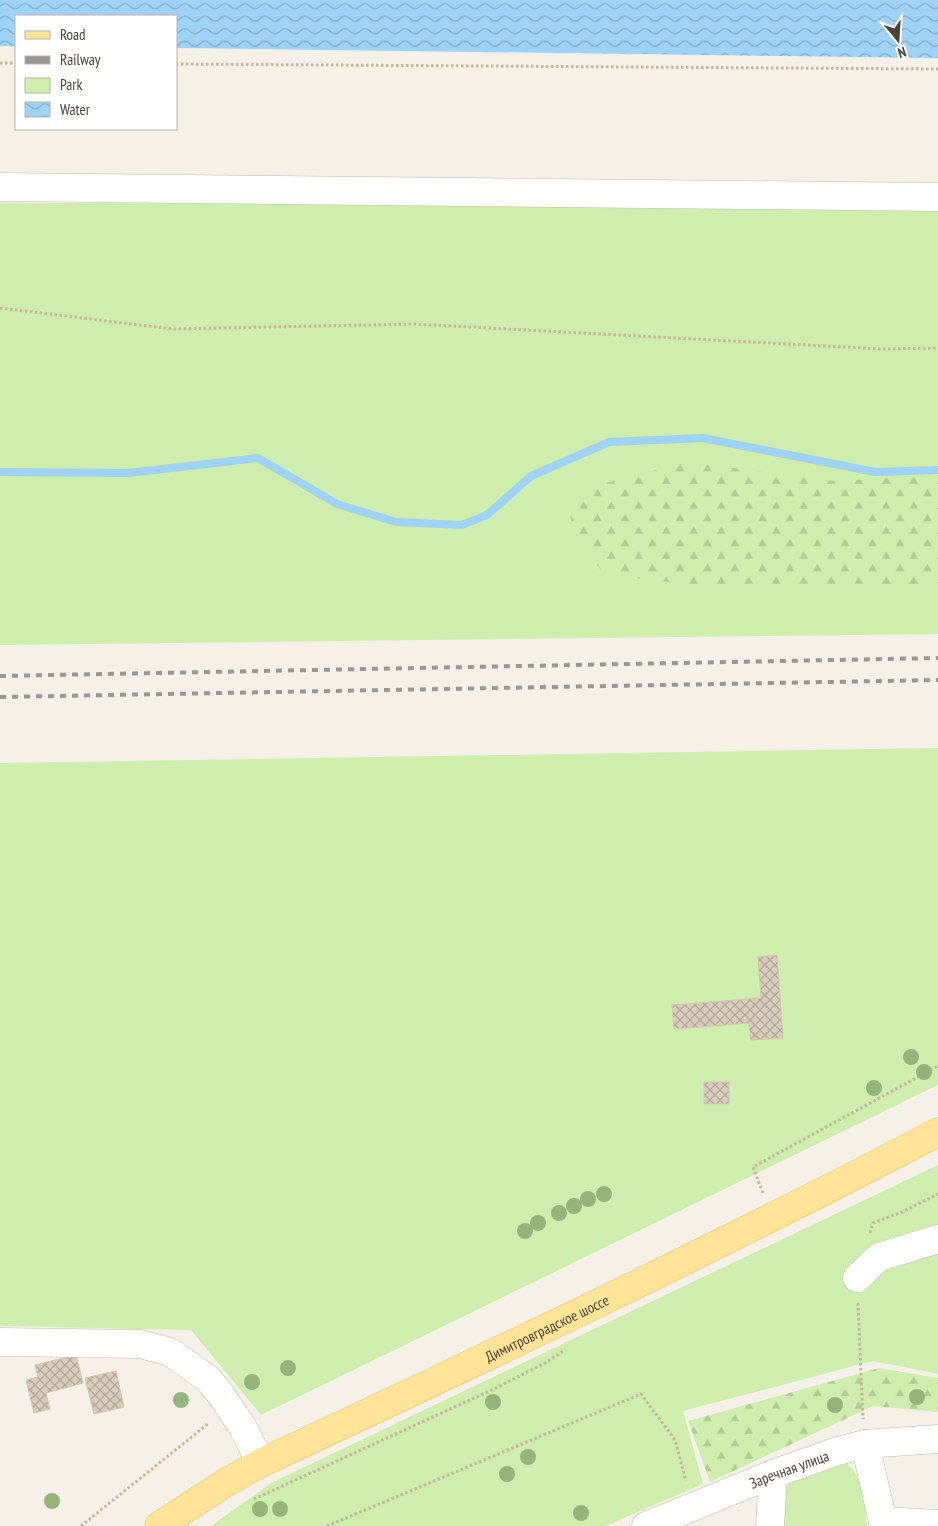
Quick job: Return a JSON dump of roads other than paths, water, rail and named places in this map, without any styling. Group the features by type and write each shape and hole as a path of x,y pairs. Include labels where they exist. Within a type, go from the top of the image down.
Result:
{"main road":[{"name":"Димитровградское шоссе","path":"159,1526 261,1462 603,1301 773,1217 938,1132"}],"street":[{"path":"0,187 938,197"},
{"path":"857,1278 878,1257 938,1238"},
{"path":"0,1342 141,1344 170,1352 208,1379 242,1426 261,1462"},
{"name":"Заречная улица","path":"647,1526 773,1474 838,1451 865,1444 938,1438"},
{"path":"865,1444 884,1524 938,1524"},
{"path":"770,1526 773,1474"}],"water":[{"path":"0,0 938,0 938,58 178,48 178,15 15,15 15,46 0,46"}],"waterway":[{"path":"0,472 128,473 258,458 337,504 396,522 462,525 487,515 531,476 609,442 703,438 875,472 938,470"}],"railway":[{"path":"0,676 938,658"},
{"path":"0,697 938,680"}]}
